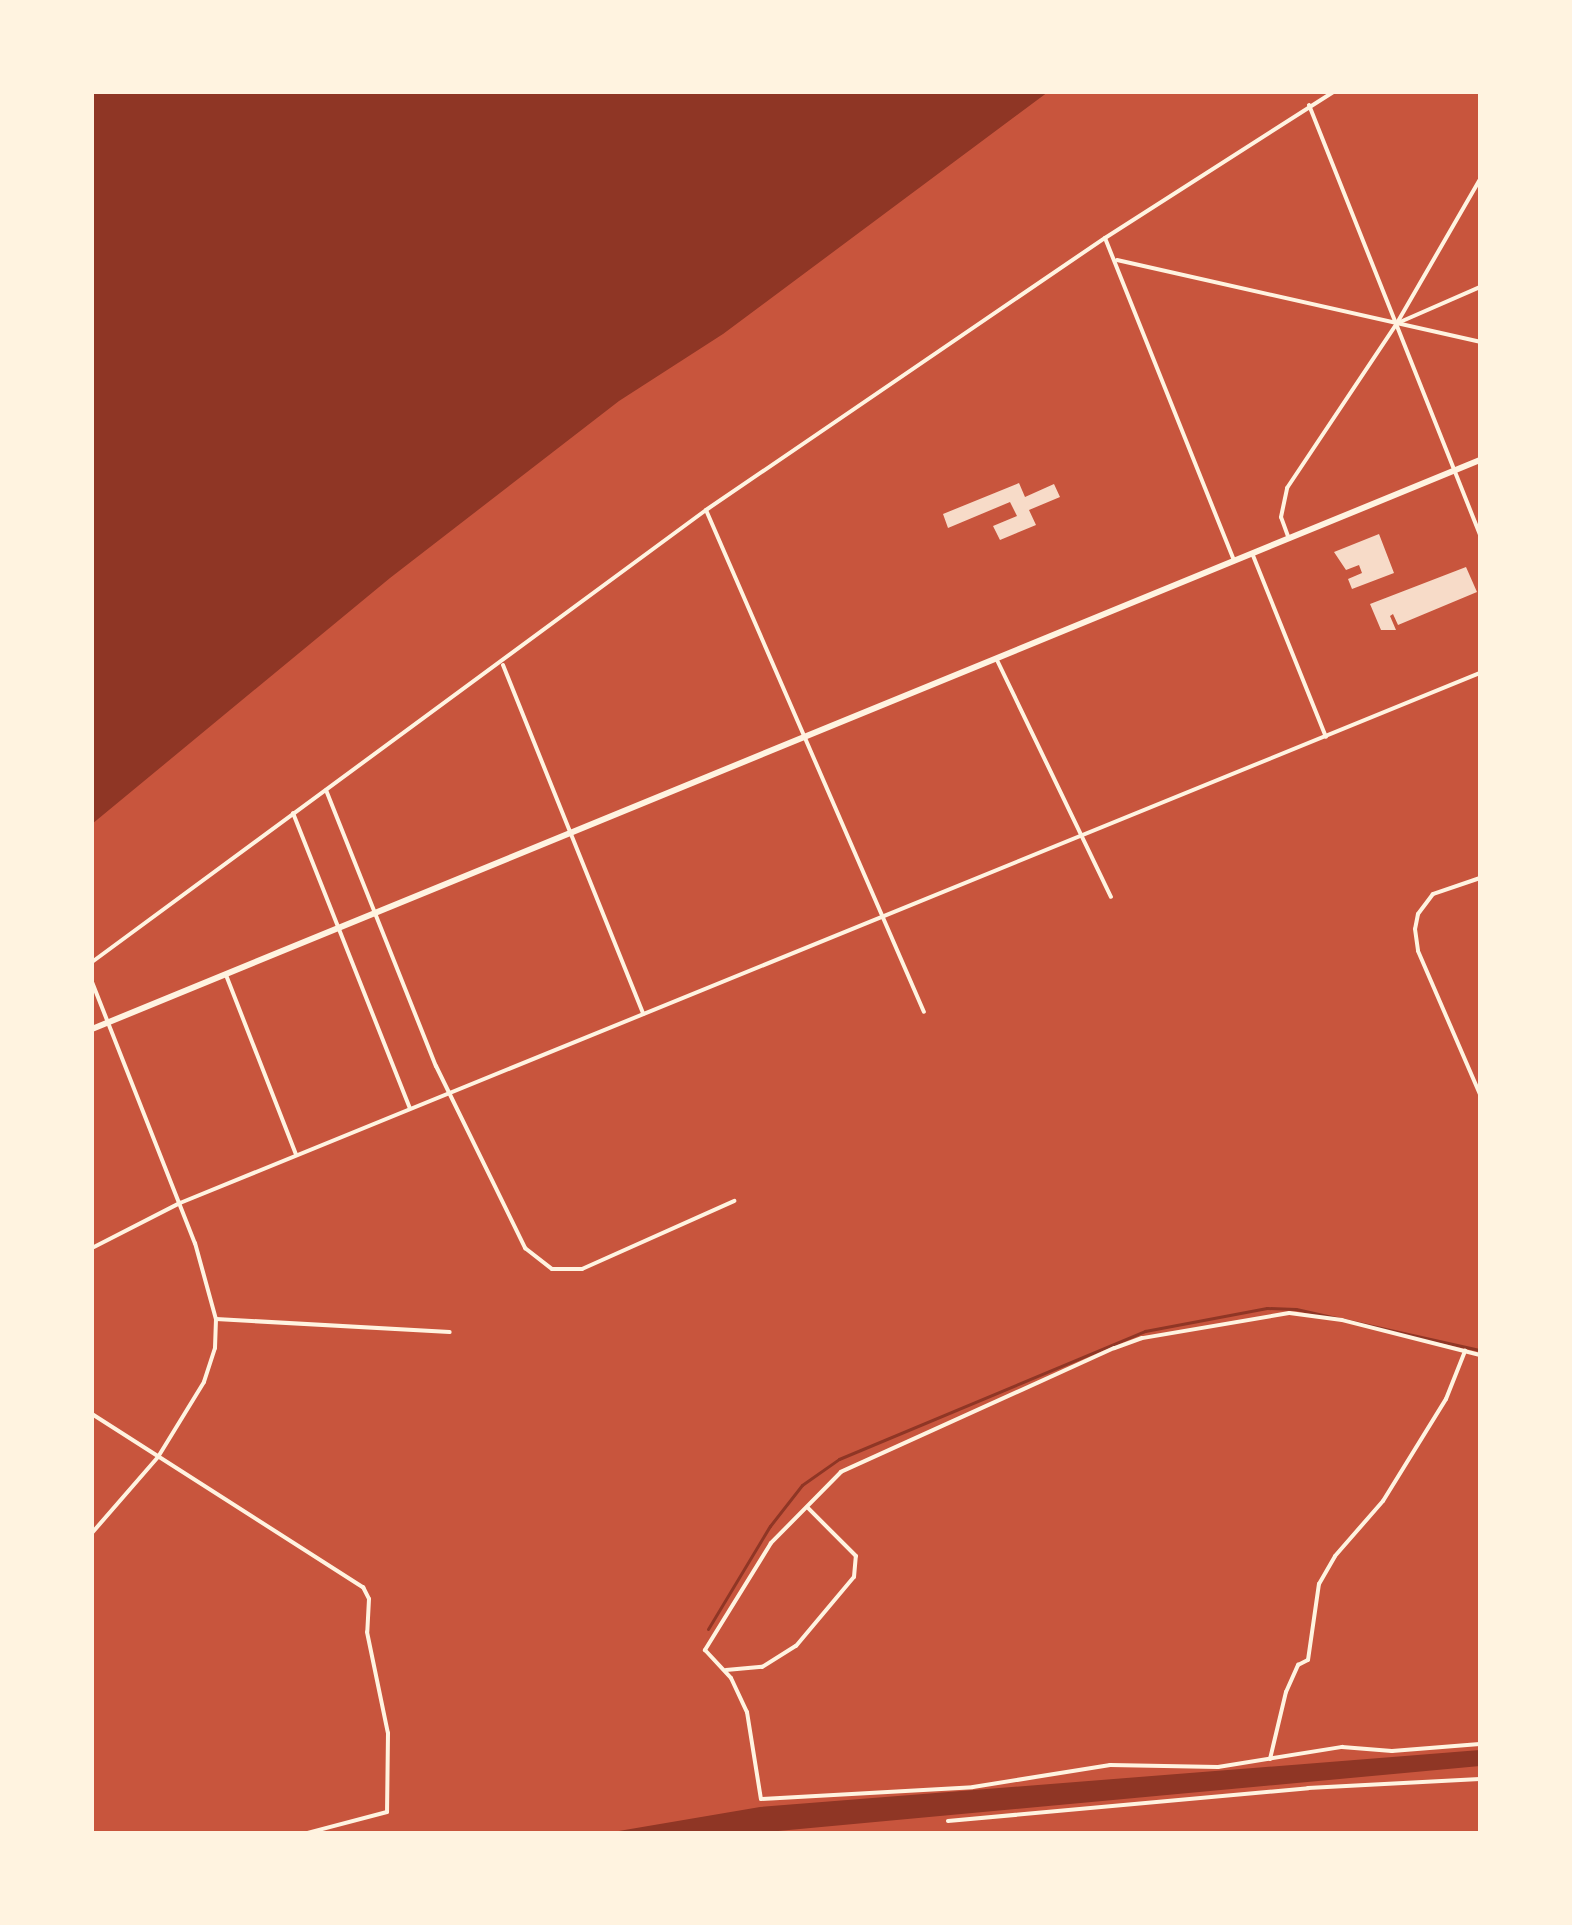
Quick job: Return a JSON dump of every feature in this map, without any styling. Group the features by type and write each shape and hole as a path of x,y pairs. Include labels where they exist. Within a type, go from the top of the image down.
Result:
{"street":[{"path":"92,962 293,813 503,665 706,510 1105,238 1333,92"},
{"path":"1309,105 1480,534"},
{"path":"1289,539 1281,517 1287,488 1397,323 1480,179"},
{"path":"1105,238 1117,260 1234,561"},
{"path":"1117,260 1480,342"},
{"path":"1397,323 1480,287"},
{"path":"92,1029 807,739 996,658 1480,460"},
{"path":"706,510 807,739 880,920 924,1012"},
{"path":"1252,553 1326,737"},
{"path":"996,658 1111,897"},
{"path":"503,665 643,1014"},
{"path":"92,1248 180,1203 1480,673"},
{"path":"326,790 450,1092 525,1248 552,1269 582,1269 734,1201"},
{"path":"293,813 410,1108"},
{"path":"1480,878 1433,894 1418,914 1415,929 1418,951 1480,1094"},
{"path":"225,973 296,1155"},
{"path":"92,982 180,1203 211,1290 216,1319 215,1348 204,1382 158,1457 92,1533"},
{"path":"1480,1355 1289,1313 1142,1338 869,1456 841,1472 771,1543 705,1645 725,1670 747,1712 761,1799 973,1787 1110,1765 1218,1767 1342,1747 1392,1751 1480,1744"},
{"path":"216,1319 450,1332"},
{"path":"1270,1759 1286,1692 1298,1665 1308,1660 1319,1584 1335,1556 1383,1501 1446,1399 1465,1351"},
{"path":"92,1414 363,1587 369,1599 367,1632 388,1733 387,1812 307,1833"},
{"path":"725,1670 762,1667 796,1646 854,1577 856,1556 807,1507"},
{"path":"948,1821 1308,1788 1480,1779"}],"shaded area":[{"path":"92,92 1048,92 723,334 619,401 390,578 92,824"},
{"path":"1480,1750 1480,1766 756,1833 607,1833 760,1807"}],"building":[{"path":"1019,483 1025,497 1054,484 1060,497 1029,510 1036,525 1000,540 993,526 1017,516 1010,502 948,528 943,514"},
{"path":"1379,534 1394,573 1352,589 1348,579 1362,573 1359,565 1346,570 1334,552"},
{"path":"1466,567 1477,592 1398,625 1393,614 1390,616 1396,630 1381,630 1370,604"}],"waterway":[{"path":"708,1629 770,1526 802,1485 839,1459 1145,1331 1267,1308 1296,1309 1480,1350"}]}
